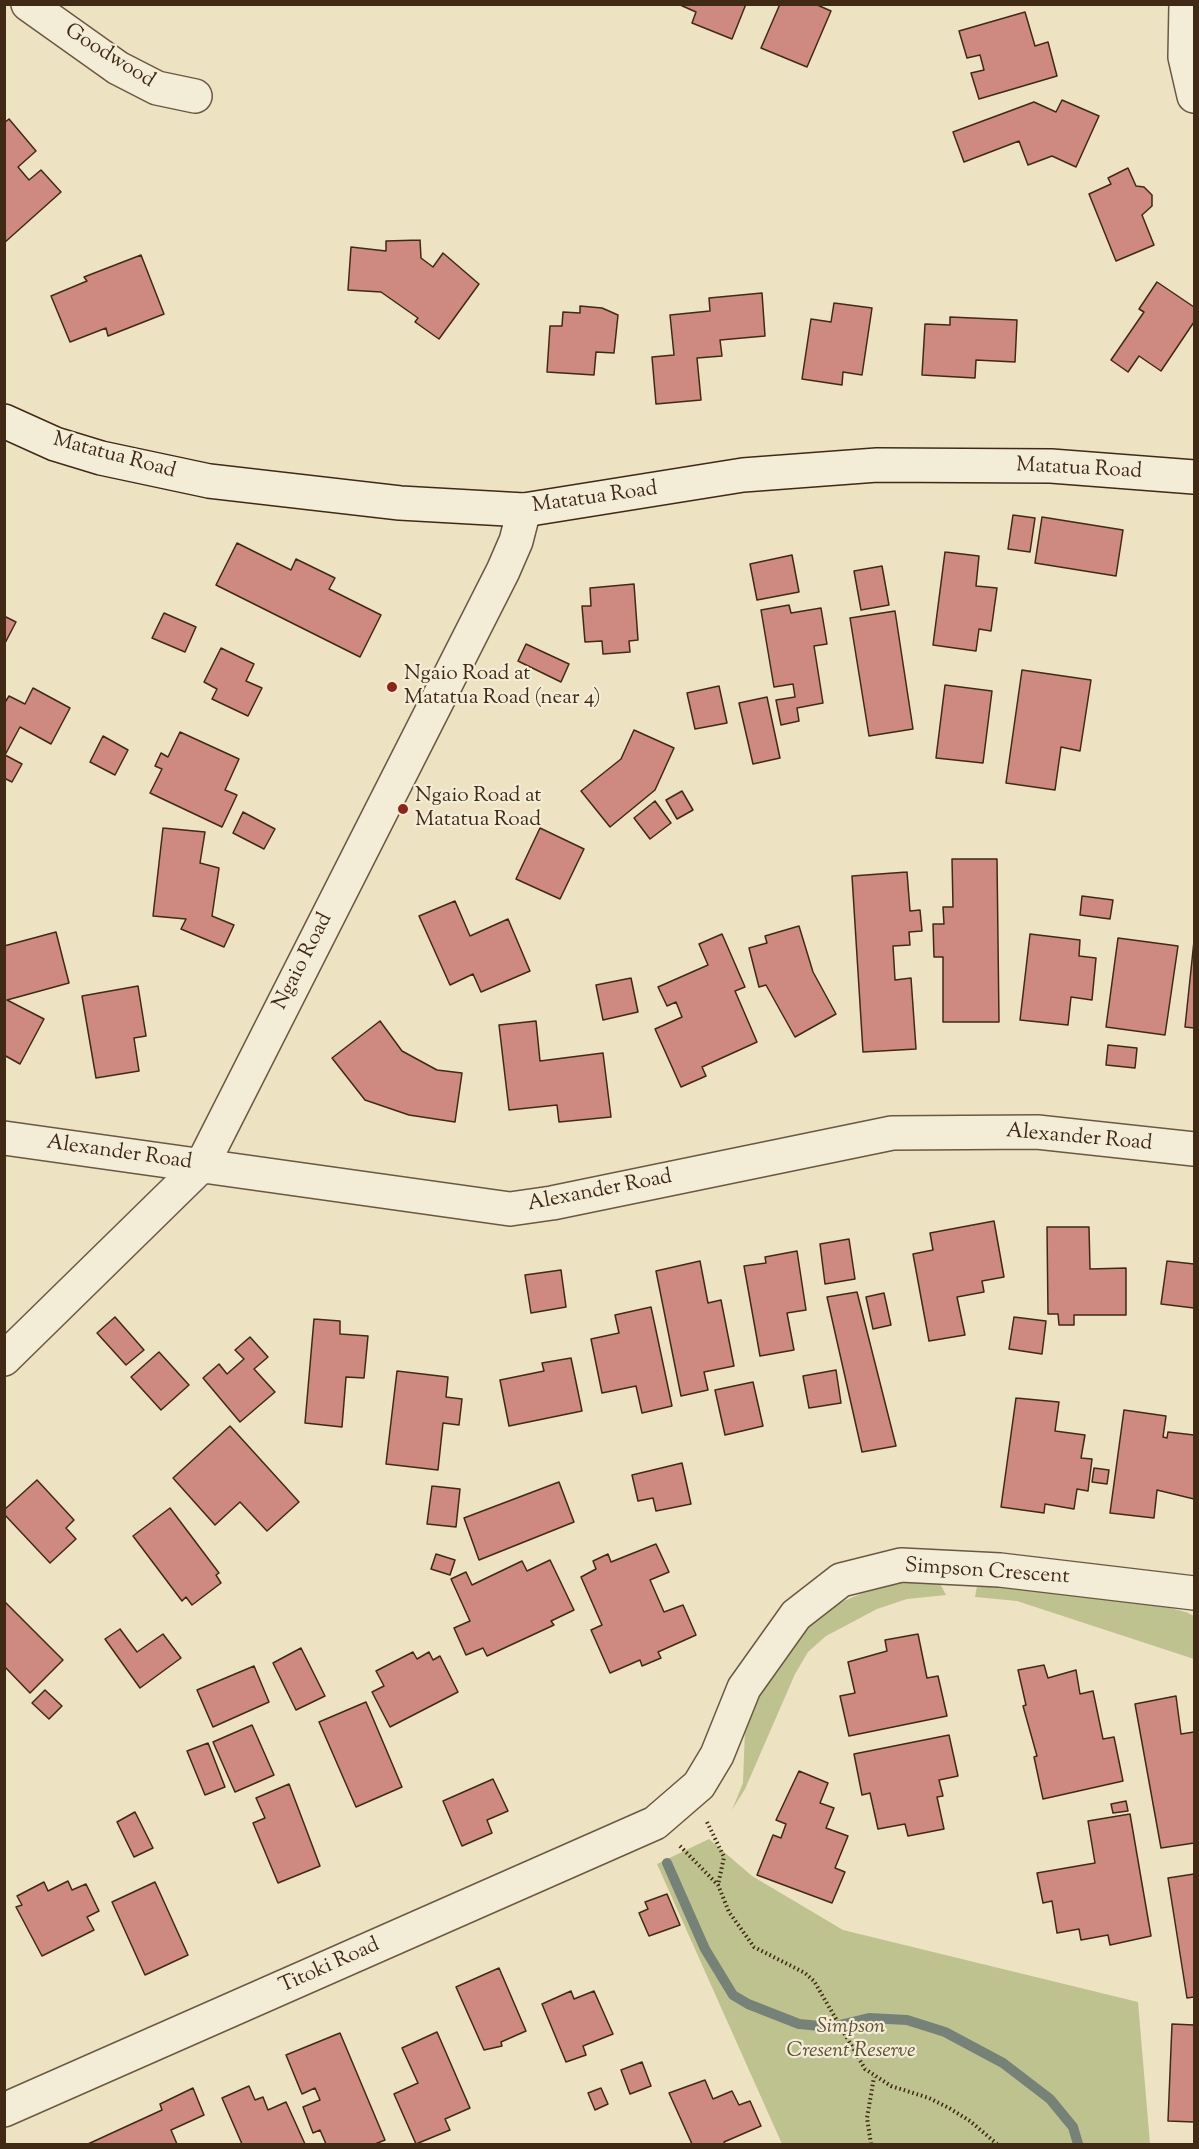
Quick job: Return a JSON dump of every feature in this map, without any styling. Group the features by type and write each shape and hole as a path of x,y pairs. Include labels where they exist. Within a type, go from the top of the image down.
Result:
{"street":[{"name":"Goodwood","path":"28,4 118,68 157,88 195,96"},
{"path":"1186,4 1185,57 1194,96"},
{"name":"Matatua Road","path":"4,421 55,444 92,455 208,481 400,502 524,510 743,475 878,465 1051,466 1194,477"},
{"name":"Ngaio Road","path":"4,1359 202,1165 503,571 516,541 524,510"},
{"name":"Alexander Road","path":"4,1138 458,1204 510,1209 552,1203 892,1133 1037,1132 1194,1149"},
{"name":"Simpson Crescent","path":"655,1823 699,1785 717,1755 744,1688 796,1614 841,1580 901,1565 1000,1570 1194,1593"},
{"name":"Titoki Road","path":"4,2110 655,1823"}],"path":[{"path":"690,1792 723,1849 724,1857 718,1886"},
{"path":"655,1823 718,1886 729,1912 754,1947 805,1973 814,1981 865,2069 874,2077 949,2108 970,2121 997,2145"},
{"path":"871,2145 867,2118 874,2077"}],"green space":[{"path":"937,1578 946,1595 907,1599 877,1609 826,1636 808,1652 795,1674 745,1789 732,1810 743,1783 745,1729 762,1687 799,1633 839,1603 863,1593 897,1583"},
{"path":"978,1581 1158,1605 1186,1612 1194,1616 1194,1659 1017,1601 975,1597"},
{"name":"Simpson Cresent Reserve","path":"709,1839 752,1876 843,1930 1138,2002 1150,2144 782,2144 657,1864"}],"building":[{"path":"678,4 746,4 732,39 692,23 696,12"},
{"path":"780,4 815,4 831,11 807,67 761,48"},
{"path":"1025,12 1035,46 1048,42 1057,76 979,99 971,73 984,70 980,55 967,58 959,31"},
{"path":"1062,100 1099,116 1076,167 1052,156 1028,165 1019,141 964,162 953,132 1034,102 1056,112"},
{"path":"9,119 36,151 18,167 29,180 41,170 61,192 4,243 4,123"},
{"path":"1128,168 1136,186 1144,187 1152,195 1152,206 1142,215 1154,245 1116,261 1089,194 1111,184 1108,178"},
{"path":"420,240 421,258 433,267 443,253 479,284 439,339 415,322 418,318 381,292 348,290 351,247 386,251 386,241"},
{"path":"141,255 164,314 108,336 106,328 70,342 51,296 87,281 84,277"},
{"path":"1157,282 1194,307 1194,322 1161,371 1139,356 1128,372 1111,360 1144,312 1139,309"},
{"path":"762,293 765,336 720,340 722,356 697,358 701,400 656,404 652,357 674,355 670,315 710,311 709,298"},
{"path":"834,303 872,308 862,375 843,372 842,385 802,379 811,319 831,322"},
{"path":"580,306 602,308 618,315 614,353 596,352 594,375 547,372 550,326 562,326 563,312 580,313"},
{"path":"950,317 1017,320 1015,362 976,360 975,378 922,375 925,324 950,325"},
{"path":"1013,515 1035,518 1030,552 1008,549"},
{"path":"1042,517 1123,530 1116,576 1035,563"},
{"path":"237,543 291,570 296,559 335,578 329,589 381,615 360,657 216,585"},
{"path":"945,552 979,556 976,586 997,588 991,631 979,629 976,651 933,645"},
{"path":"792,555 799,592 757,600 750,564"},
{"path":"882,566 889,605 861,610 854,571"},
{"path":"634,584 638,640 629,641 630,652 603,654 602,641 585,642 582,606 591,606 590,588"},
{"path":"789,605 791,613 821,608 827,644 814,646 823,703 797,708 799,721 781,725 776,700 795,697 793,684 774,687 761,610"},
{"path":"895,611 913,729 869,736 850,618"},
{"path":"164,613 196,627 185,652 152,638"},
{"path":"4,616 16,622 4,645"},
{"path":"526,644 569,664 561,682 518,661"},
{"path":"221,648 254,664 246,681 262,688 248,716 212,699 217,689 204,682"},
{"path":"1022,670 1091,680 1080,751 1061,747 1055,790 1006,783"},
{"path":"945,685 992,691 983,763 936,758"},
{"path":"719,686 727,723 695,729 687,693"},
{"path":"33,688 70,708 51,744 20,727 5,755 22,764 12,782 4,778 4,704 9,696 25,704"},
{"path":"767,697 780,758 753,764 739,703"},
{"path":"634,730 674,748 655,790 610,827 581,791 621,759"},
{"path":"180,732 239,759 225,790 237,795 222,827 150,793 162,769 155,766 161,753 168,757"},
{"path":"103,736 128,750 115,775 90,762"},
{"path":"682,791 693,810 677,819 666,800"},
{"path":"655,801 671,823 650,839 634,818"},
{"path":"243,812 275,829 264,849 233,833"},
{"path":"163,828 205,832 200,863 219,868 212,916 234,925 224,947 181,929 186,919 153,916"},
{"path":"540,828 584,849 560,899 516,879"},
{"path":"952,859 997,859 999,1022 943,1022 943,957 934,957 933,924 944,924 943,907 953,907"},
{"path":"907,872 910,911 920,910 922,931 909,932 910,945 893,946 895,980 911,978 916,1049 863,1052 852,876"},
{"path":"1082,896 1113,900 1110,919 1080,915"},
{"path":"455,901 470,936 508,919 530,971 481,992 473,974 450,985 419,916"},
{"path":"799,926 813,972 836,1014 795,1037 766,985 759,987 749,948 767,943 765,936"},
{"path":"56,932 69,983 7,1000 44,1019 20,1064 4,1055 4,946"},
{"path":"722,934 745,987 735,991 757,1042 702,1067 706,1076 681,1087 655,1029 682,1017 676,1002 667,1006 658,987 708,965 699,944"},
{"path":"1030,934 1080,940 1079,956 1096,958 1092,1000 1071,997 1068,1025 1020,1020"},
{"path":"1118,938 1178,946 1165,1035 1106,1027"},
{"path":"1194,941 1194,1028 1185,1027"},
{"path":"631,978 638,1012 603,1020 596,985"},
{"path":"138,986 146,1036 134,1038 139,1071 96,1078 82,996"},
{"path":"380,1021 402,1051 437,1070 462,1073 455,1122 409,1115 365,1100 332,1058"},
{"path":"536,1021 540,1061 603,1053 611,1117 559,1122 557,1105 509,1110 499,1025"},
{"path":"1108,1045 1137,1048 1135,1068 1106,1065"},
{"path":"994,1221 1004,1277 982,1281 984,1292 957,1297 965,1335 929,1341 913,1254 933,1250 930,1233"},
{"path":"1047,1227 1089,1227 1090,1269 1126,1268 1126,1315 1074,1315 1074,1325 1059,1325 1058,1314 1048,1314"},
{"path":"849,1239 855,1279 825,1284 820,1244"},
{"path":"797,1251 806,1310 787,1313 794,1350 760,1356 744,1266 766,1263 765,1257"},
{"path":"700,1261 708,1303 721,1300 734,1366 704,1372 708,1390 681,1396 656,1271"},
{"path":"1167,1261 1194,1264 1194,1308 1161,1304"},
{"path":"561,1270 566,1307 531,1313 525,1275"},
{"path":"857,1292 896,1446 862,1452 827,1297"},
{"path":"884,1293 891,1325 873,1329 866,1297"},
{"path":"651,1307 672,1406 642,1413 636,1386 602,1393 591,1339 619,1333 615,1315"},
{"path":"115,1317 144,1350 126,1365 97,1333"},
{"path":"1014,1317 1046,1321 1042,1354 1009,1349"},
{"path":"314,1319 340,1321 340,1334 368,1336 364,1378 346,1377 342,1427 305,1423"},
{"path":"250,1337 268,1357 254,1369 275,1392 240,1422 203,1378 219,1364 227,1374 244,1359 235,1350"},
{"path":"159,1352 189,1385 161,1410 131,1377"},
{"path":"571,1358 582,1411 509,1426 500,1380 544,1371 542,1363"},
{"path":"836,1370 841,1403 809,1408 803,1376"},
{"path":"397,1371 448,1377 446,1397 462,1399 459,1425 443,1423 438,1470 386,1464"},
{"path":"753,1382 763,1426 725,1435 715,1390"},
{"path":"1016,1398 1059,1402 1055,1431 1085,1435 1081,1458 1092,1459 1088,1491 1077,1489 1074,1509 1045,1504 1044,1513 1001,1507"},
{"path":"1124,1410 1166,1416 1163,1437 1167,1438 1168,1432 1194,1435 1194,1499 1157,1490 1154,1518 1110,1513"},
{"path":"230,1426 299,1502 267,1531 240,1502 215,1525 173,1478"},
{"path":"682,1463 691,1504 656,1511 653,1498 638,1501 632,1475"},
{"path":"1094,1468 1109,1470 1107,1484 1092,1482"},
{"path":"37,1480 74,1520 66,1528 76,1539 50,1563 4,1514 4,1510"},
{"path":"559,1482 574,1522 479,1560 464,1518"},
{"path":"432,1486 460,1489 456,1527 427,1524"},
{"path":"170,1508 219,1573 216,1575 221,1583 192,1605 186,1597 182,1601 133,1536"},
{"path":"656,1544 669,1572 650,1580 664,1612 683,1605 696,1635 658,1652 661,1658 642,1666 640,1660 610,1673 591,1630 602,1625 581,1577 596,1569 593,1561 608,1554 611,1562"},
{"path":"436,1554 455,1560 450,1575 431,1569"},
{"path":"550,1560 574,1610 551,1621 554,1625 487,1656 483,1648 466,1655 454,1628 470,1621 451,1579 466,1572 472,1585 522,1561 527,1571"},
{"path":"4,1601 63,1660 30,1693 4,1666"},
{"path":"120,1629 137,1652 163,1634 181,1658 140,1688 105,1639"},
{"path":"918,1634 927,1678 938,1676 947,1716 849,1736 840,1696 855,1693 848,1662 887,1651 885,1640"},
{"path":"301,1648 325,1696 296,1710 273,1663"},
{"path":"413,1652 417,1659 429,1652 433,1660 440,1656 458,1692 390,1727 372,1692 384,1686 376,1671"},
{"path":"1044,1665 1048,1678 1076,1670 1080,1694 1093,1691 1103,1739 1114,1737 1123,1781 1043,1799 1034,1757 1037,1756 1023,1706 1026,1705 1018,1670"},
{"path":"254,1666 269,1702 213,1727 197,1690"},
{"path":"45,1690 62,1706 49,1719 32,1703"},
{"path":"1176,1696 1181,1734 1194,1732 1194,1843 1161,1848 1135,1704"},
{"path":"366,1702 402,1787 356,1807 319,1722"},
{"path":"252,1725 274,1775 235,1792 213,1742"},
{"path":"949,1735 958,1776 939,1780 943,1796 937,1797 944,1829 908,1836 905,1824 878,1829 870,1793 862,1795 854,1754"},
{"path":"208,1743 225,1787 205,1795 187,1751"},
{"path":"799,1771 828,1783 820,1803 834,1808 826,1828 848,1836 835,1868 845,1872 832,1903 757,1875 773,1835 781,1838 786,1824 776,1820"},
{"path":"493,1779 508,1811 487,1820 492,1833 462,1846 443,1801"},
{"path":"289,1784 320,1866 278,1883 253,1823 265,1818 256,1798"},
{"path":"1126,1801 1128,1811 1113,1813 1111,1804"},
{"path":"135,1812 153,1848 134,1857 117,1822"},
{"path":"1130,1814 1151,1936 1110,1945 1108,1935 1081,1940 1079,1929 1057,1933 1052,1901 1043,1903 1037,1873 1095,1863 1088,1821"},
{"path":"1194,1874 1194,1997 1187,1998 1168,1878"},
{"path":"68,1881 72,1890 86,1884 99,1911 87,1917 94,1930 42,1956 16,1907 22,1905 17,1896 44,1882 48,1891"},
{"path":"155,1882 188,1955 145,1975 112,1902"},
{"path":"667,1894 680,1925 649,1936 639,1913 648,1909 645,1902"},
{"path":"499,1968 526,2031 501,2042 502,2046 484,2050 456,1987"},
{"path":"571,1991 574,1999 594,1991 613,2034 583,2046 586,2055 566,2062 542,2004"},
{"path":"1172,2024 1194,2025 1194,2122 1168,2121"},
{"path":"437,2032 470,2108 445,2119 450,2130 416,2144 394,2094 418,2083 402,2048"},
{"path":"340,2033 385,2140 375,2144 326,2144 320,2130 313,2133 303,2107 320,2100 315,2088 302,2094 286,2055"},
{"path":"642,2062 651,2086 630,2094 621,2070"},
{"path":"705,2080 713,2099 732,2091 739,2105 750,2101 761,2126 724,2142 725,2144 692,2144 669,2093"},
{"path":"249,2086 255,2100 263,2097 268,2110 286,2102 305,2144 242,2144 222,2098"},
{"path":"193,2088 204,2115 171,2130 177,2144 88,2144 162,2110 160,2104"},
{"path":"601,2088 608,2104 595,2110 588,2093"}],"waterway":[{"path":"667,1863 705,1949 733,1995 748,2004 799,2024 831,2027 869,2018 907,2020 945,2032 1003,2063 1050,2099 1073,2127 1078,2144"}],"place":[{"name":"Ngaio Road at Matatua Road (near 4)","path":"392,687"},
{"name":"Ngaio Road at Matatua Road","path":"403,809"}]}
